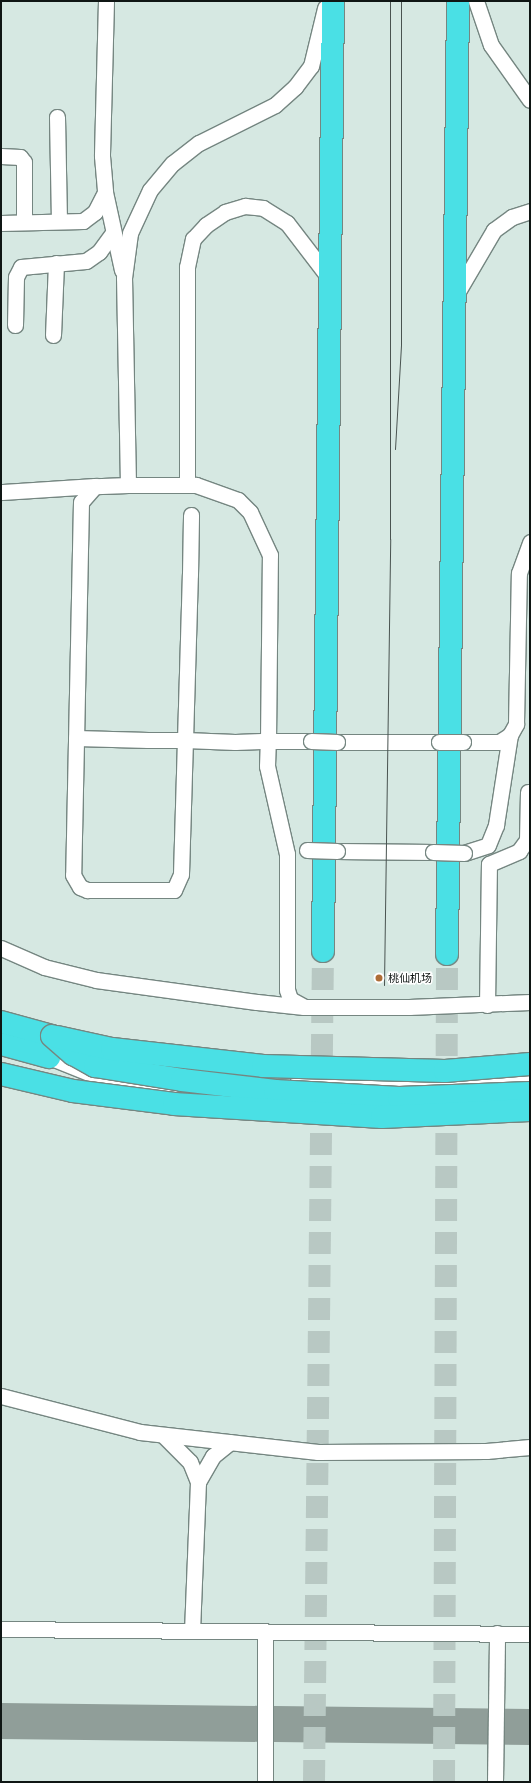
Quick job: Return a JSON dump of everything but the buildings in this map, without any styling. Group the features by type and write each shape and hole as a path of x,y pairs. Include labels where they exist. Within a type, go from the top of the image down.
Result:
{"highway":[{"path":"323,951 333,1"},
{"path":"447,954 457,293 458,1"},
{"path":"1,1022 51,1047 73,1054 95,1066 182,1080 399,1098 530,1093"},
{"path":"1,1044 112,1049 263,1066 445,1071 530,1064"},
{"path":"1,1074 73,1091 190,1105 382,1117 530,1110"}],"street":[{"path":"106,1 105,192 124,278"},
{"path":"128,484 124,278 130,233 150,190 172,162 199,143 276,105 295,87 311,66 327,1"},
{"path":"476,1 491,45 530,100"},
{"path":"57,117 59,221"},
{"path":"1,156 20,157 24,162 24,222"},
{"path":"1,223 59,221 90,218 105,192"},
{"path":"187,485 187,267 193,240 206,225 226,212 245,206 263,208 287,223 330,279"},
{"path":"457,293 494,230 512,217 530,211"},
{"path":"15,325 16,277 20,267 92,258 113,233"},
{"path":"53,335 56,263"},
{"path":"1,492 128,484 187,485 219,490 238,500 250,512 270,555 267,766 286,850 287,990 290,999 304,1007"},
{"path":"96,486 81,502 73,875 76,882 87,890 166,892 177,887 182,874 191,515"},
{"path":"286,850 464,853 488,845 496,825 510,735 524,698 519,573 530,542"},
{"path":"76,738 337,742 499,742 510,735"},
{"path":"487,1005 490,864 519,851 527,840 528,792"},
{"path":"1,948 44,967 96,980 304,1007 487,1005 530,1002"},
{"path":"51,1047 407,1086 530,1077"},
{"path":"51,1047 88,1073 135,1085 262,1104 417,1119 530,1114"},
{"path":"1,1396 140,1432 318,1452 486,1451 530,1447"},
{"path":"163,1435 190,1462 198,1482 192,1630"},
{"path":"198,1482 213,1456 230,1442"},
{"path":"1,1629 530,1634"},
{"path":"264,1782 265,1631"},
{"path":"495,1782 497,1634"}],"taxiway":[{"path":"1,1721 530,1727"}],"tunnel":[{"path":"314,1782 323,951"},
{"path":"444,1782 447,954"}],"tram line":[{"path":"384,985 390,539 390,1"},
{"path":"395,449 401,345 401,1"}],"place":[{"name":"桃仙机场","path":"379,978"}]}
